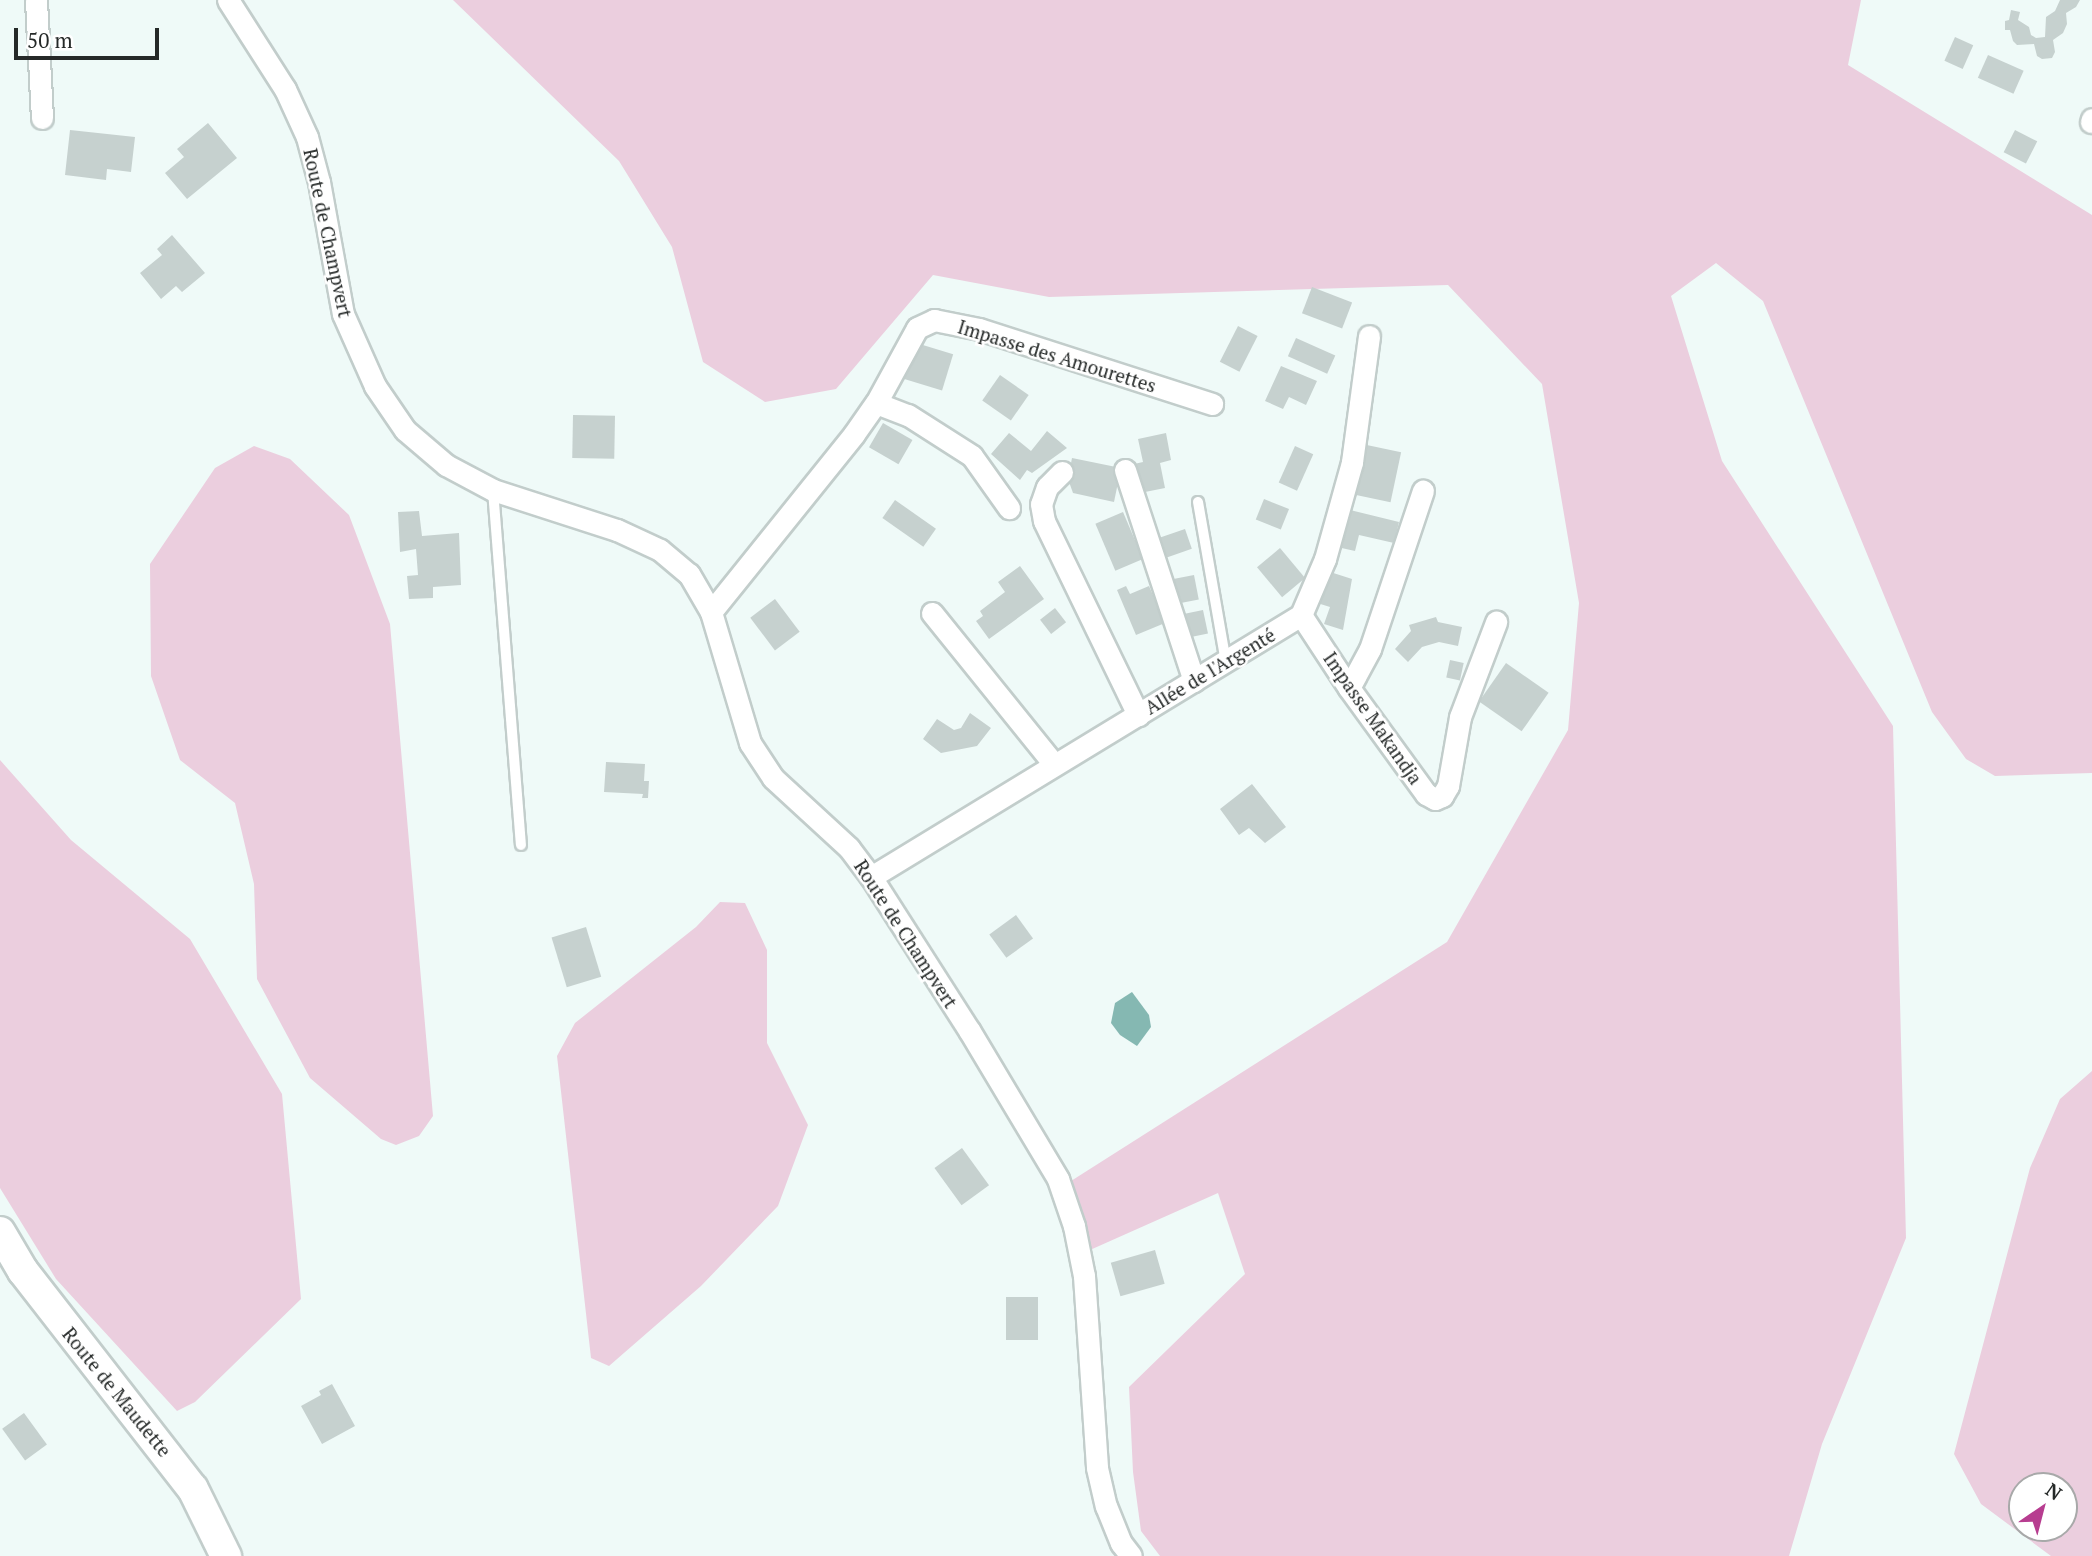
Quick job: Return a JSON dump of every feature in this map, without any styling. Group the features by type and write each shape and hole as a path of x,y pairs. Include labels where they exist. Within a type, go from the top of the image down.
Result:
{"street":[{"path":"36,0 42,118"},
{"name":"Route de Champvert","path":"228,0 285,89 307,137 319,182 343,314 375,386 405,430 446,465 493,489 617,530 660,551 689,574 711,611 750,743 773,778 849,848 871,877 969,1030 1058,1179 1074,1226 1084,1276 1097,1468 1106,1506 1121,1543 1131,1556"},
{"name":"Impasse des Amourettes","path":"711,611 876,402 918,328 934,320 979,329 1212,404"},
{"path":"1301,615 1325,559 1352,461 1369,336"},
{"path":"876,402 908,415 972,456 1009,508"},
{"path":"1125,470 1194,681"},
{"path":"1062,472 1047,486 1041,504 1044,521 1138,715"},
{"path":"1349,688 1370,649 1423,491"},
{"path":"932,613 1054,764"},
{"name":"Allée de l'Argenté","path":"871,877 1301,615"},
{"name":"Impasse Makandja","path":"1301,615 1349,688 1426,794 1435,799 1442,796 1448,786 1460,717 1496,622"},
{"name":"Route de Maudette","path":"0,1233 23,1271 193,1489 226,1556"}],"lane":[{"path":"493,489 521,845"},
{"path":"1198,502 1226,662"}],"shaded area":[{"path":"453,0 1861,0 1848,65 2092,215 2092,773 1995,776 1966,759 1932,712 1763,301 1716,263 1671,296 1722,461 1893,726 1906,1238 1822,1444 1789,1556 1160,1556 1141,1531 1133,1472 1129,1387 1245,1274 1218,1193 1090,1250 1071,1181 1447,942 1568,730 1579,603 1542,384 1448,285 1049,297 933,275 836,389 765,402 703,362 672,247 619,161"},
{"path":"254,446 290,459 349,515 390,624 433,1116 419,1136 396,1145 381,1139 310,1078 257,979 254,884 235,803 180,760 151,676 150,564 215,468"},
{"path":"0,760 71,840 190,939 282,1094 301,1299 195,1402 177,1411 56,1279 0,1188"},
{"path":"720,902 745,903 767,950 767,1043 808,1125 778,1206 701,1286 609,1366 591,1358 557,1056 575,1023 696,927"},
{"path":"2092,1071 2092,1556 2051,1556 2032,1542 2078,1542 2078,1472 2008,1472 2008,1524 1981,1504 1954,1454 2030,1168 2060,1099"}],"water":[{"path":"1132,992 1149,1015 1151,1027 1137,1046 1120,1035 1111,1023 1115,1003"}],"building":[{"path":"2060,0 2080,0 2076,7 2066,13 2067,24 2063,33 2053,40 2055,52 2052,58 2042,59 2037,56 2034,44 2017,45 2010,30 2005,30 2005,21 2009,20 2011,10 2020,12 2018,20 2029,27 2031,35 2036,38 2045,37 2046,17 2055,11"},
{"path":"1955,37 1973,45 1963,69 1944,61"},
{"path":"1988,55 2024,71 2013,94 1978,78"},
{"path":"208,123 237,158 187,199 165,173 184,157 177,149"},
{"path":"70,130 135,137 131,172 107,169 106,180 65,175"},
{"path":"2015,130 2037,141 2026,164 2004,152"},
{"path":"172,235 205,273 182,292 176,286 161,299 140,273 162,255 157,249"},
{"path":"1312,287 1352,302 1342,329 1302,313"},
{"path":"1238,326 1258,336 1239,372 1220,362"},
{"path":"1296,338 1335,355 1327,374 1288,356"},
{"path":"913,342 953,354 942,391 902,378"},
{"path":"1281,366 1317,381 1306,405 1289,397 1283,409 1265,401"},
{"path":"1000,375 1029,395 1011,420 982,400"},
{"path":"573,415 615,416 614,459 572,458"},
{"path":"883,423 912,440 898,464 869,447"},
{"path":"1047,431 1067,448 1032,473 1027,470 1020,480 991,454 1009,433 1031,451"},
{"path":"1166,433 1171,460 1160,463 1165,488 1140,493 1134,464 1143,462 1138,439"},
{"path":"1362,444 1401,452 1391,502 1351,494"},
{"path":"1295,446 1313,454 1297,491 1279,483"},
{"path":"1072,458 1121,468 1114,502 1073,493 1068,479"},
{"path":"1264,499 1289,509 1281,530 1256,519"},
{"path":"895,500 936,529 923,547 882,518"},
{"path":"1346,509 1399,522 1394,543 1359,535 1355,551 1337,547"},
{"path":"419,511 422,536 459,533 461,585 433,587 433,598 409,599 407,576 418,575 416,549 400,552 398,512"},
{"path":"1123,512 1143,559 1115,571 1095,524"},
{"path":"1185,529 1192,549 1160,560 1153,540"},
{"path":"1280,548 1305,578 1282,597 1257,567"},
{"path":"1020,566 1044,599 989,639 976,621 983,616 980,611 1005,592 998,582"},
{"path":"1324,570 1352,579 1343,630 1324,624 1330,607 1314,602"},
{"path":"1194,575 1199,600 1178,604 1173,579"},
{"path":"1126,586 1130,594 1149,586 1165,623 1136,635 1117,590"},
{"path":"775,599 800,632 775,650 750,618"},
{"path":"1055,608 1066,622 1051,634 1040,620"},
{"path":"1203,610 1208,633 1187,638 1182,614"},
{"path":"1436,617 1438,622 1462,627 1458,646 1439,642 1422,647 1408,662 1395,649 1411,631 1409,625"},
{"path":"1450,660 1464,663 1460,681 1446,678"},
{"path":"1506,663 1549,693 1522,731 1479,702"},
{"path":"970,713 991,728 977,746 941,753 923,739 937,719 954,730 961,728"},
{"path":"606,762 645,764 644,781 649,781 648,798 642,798 643,794 604,792"},
{"path":"1252,784 1286,827 1265,843 1249,828 1239,835 1220,809"},
{"path":"1016,915 1033,938 1006,958 989,934"},
{"path":"586,927 601,977 567,987 552,938"},
{"path":"962,1148 989,1185 962,1205 934,1168"},
{"path":"1155,1250 1165,1284 1120,1296 1111,1263"},
{"path":"1006,1297 1038,1297 1038,1340 1006,1340"},
{"path":"332,1384 355,1426 322,1444 301,1406 321,1395 319,1391"},
{"path":"24,1413 47,1445 25,1460 2,1429"}]}
